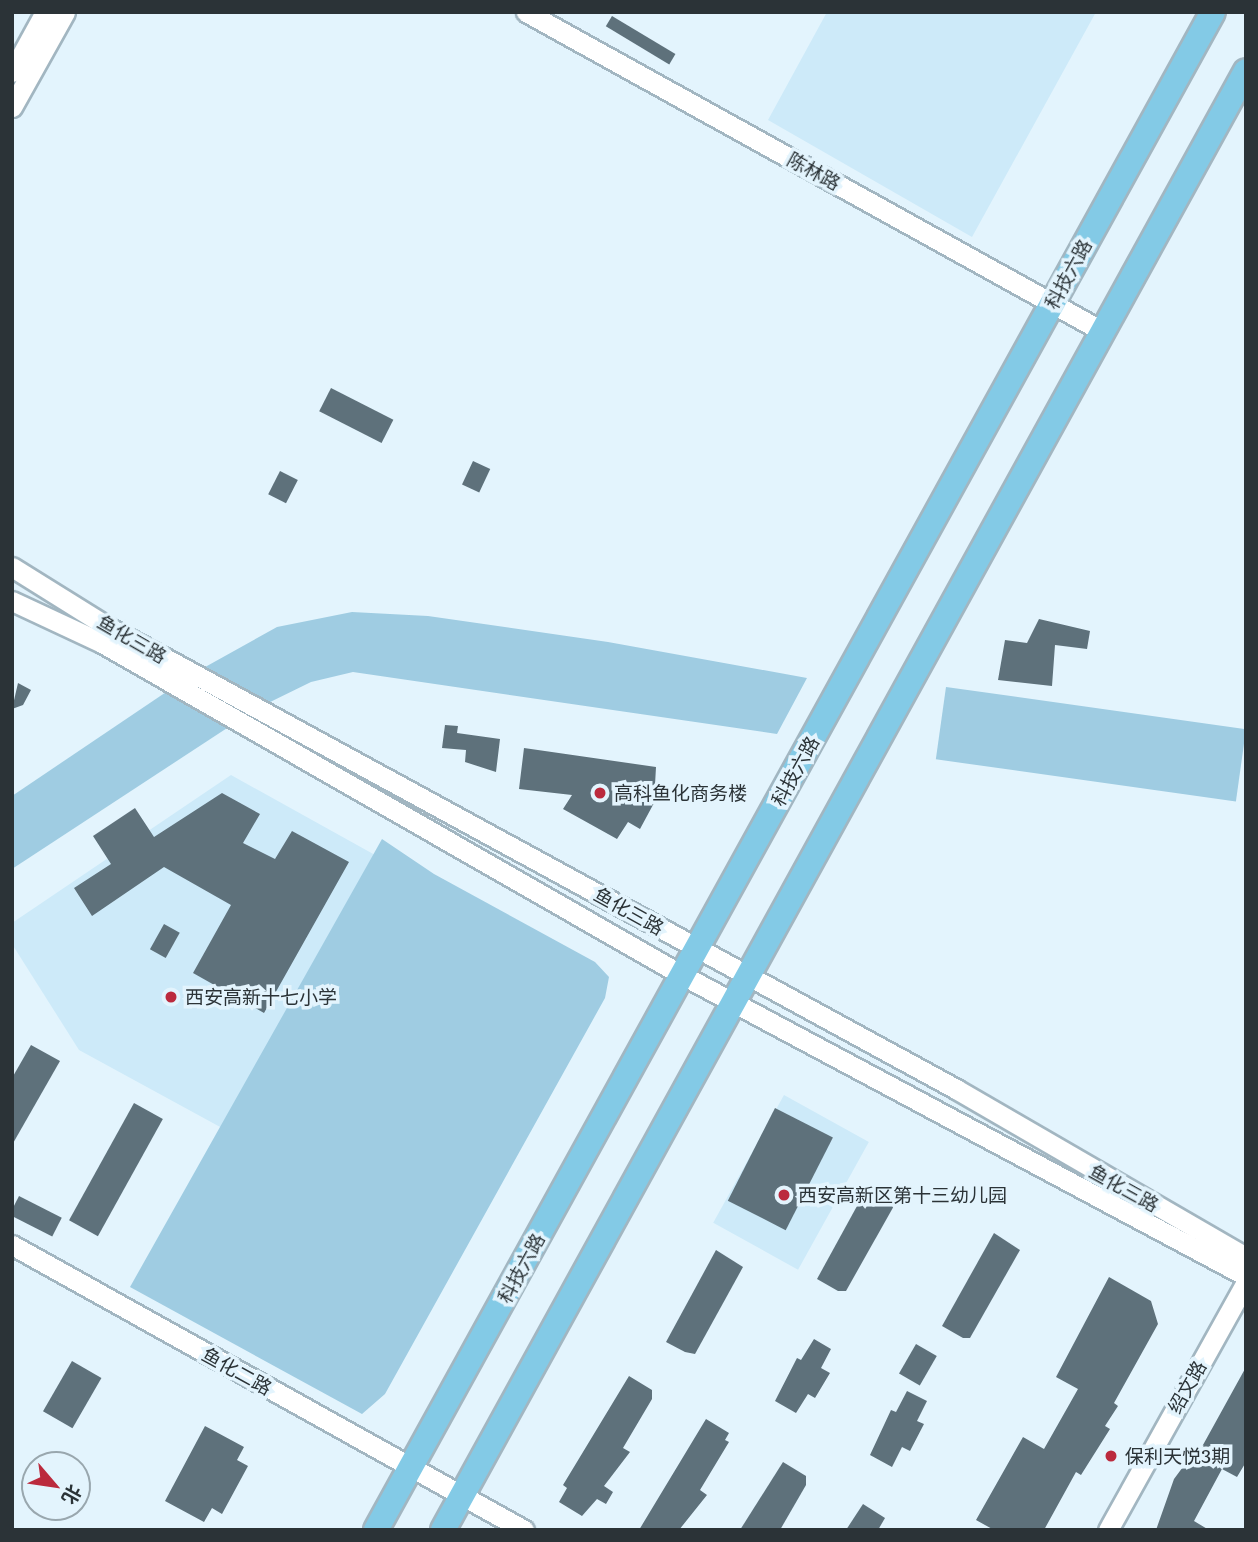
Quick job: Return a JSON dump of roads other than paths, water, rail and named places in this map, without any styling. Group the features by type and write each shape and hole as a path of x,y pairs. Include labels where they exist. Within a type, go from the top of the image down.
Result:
{"main road":[{"name":"科技六路","path":"376,1530 1213,12"},
{"path":"443,1530 746,975 1246,71"}],"street":[{"path":"12,72 45,12"},
{"path":"12,107 65,12"},
{"name":"陈林路","path":"526,12 1102,331"},
{"name":"鱼化三路","path":"12,567 108,627 746,975 1246,1257"},
{"name":"鱼化三路","path":"12,601 113,649 682,975 1246,1279"},
{"name":"鱼化二路","path":"12,1245 524,1530"},
{"name":"绍文路","path":"1108,1530 1246,1279"}],"place":[{"name":"高科鱼化商务楼","path":"600,793"},
{"name":"西安高新十七小学","path":"171,997"},
{"name":"西安高新区第十三幼儿园","path":"784,1195"},
{"name":"保利天悦3期","path":"1111,1456"}]}
